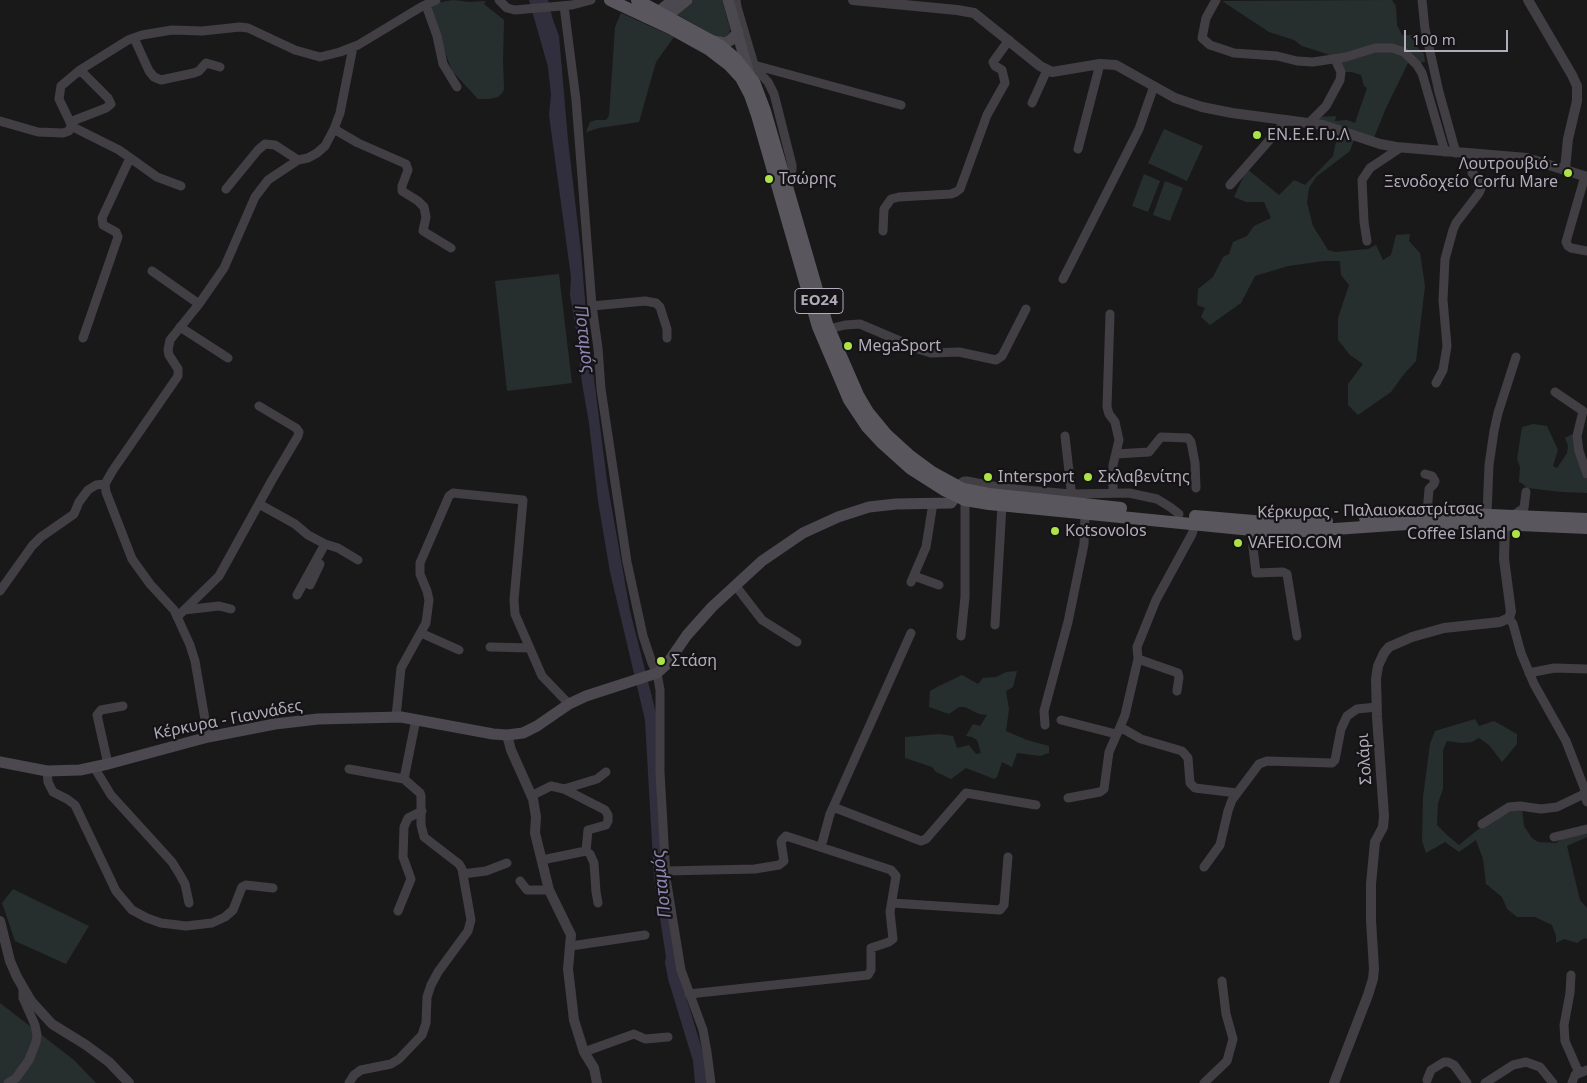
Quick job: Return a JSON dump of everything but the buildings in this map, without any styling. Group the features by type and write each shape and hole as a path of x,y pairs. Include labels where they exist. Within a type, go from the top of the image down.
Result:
{"main road":[{"name":"Κέρκυρας - Παλαιοκαστρίτσας","path":"610,0 659,17 713,41 751,69 762,99 821,305 829,329 858,396 874,421 894,442 957,492"},
{"name":"Κέρκυρας - Παλαιοκαστρίτσας","path":"637,0 722,59 736,72 746,86 757,115 812,309 829,355 849,400 867,427 911,468 957,492 1003,496 1085,514 1251,530 1306,531 1510,519 1587,518"},
{"path":"659,17 673,0"},
{"path":"659,17 687,0"},
{"path":"730,1 738,32 751,69"},
{"path":"713,41 725,43 738,32"},
{"path":"653,675 667,664 702,618 735,585 780,547 803,533 838,517 873,506 933,503 957,492"},
{"name":"Κέρκυρας - Παλαιοκαστρίτσας","path":"1003,496 1072,498 1180,514 1280,522 1427,514 1488,514 1510,519 1587,528"},
{"name":"Κέρκυρα - Γιαννάδες","path":"0,762 47,771 72,771 94,768 208,737 275,724 318,719 396,717 416,719 464,730 507,735 529,730 569,704 586,696 653,675"}],"street":[{"path":"181,186 157,177 119,150 71,124 60,102 59,89 65,81 134,38 172,30 202,31 240,27 248,28 295,50 316,57 332,54 354,47 436,0"},
{"path":"499,0 509,9 554,7 589,1"},
{"path":"853,0 974,13 1047,70 1059,72 1100,64 1116,65 1175,98 1202,107 1232,113 1323,125 1380,144 1400,148 1527,158 1586,176 1566,242 1571,248 1587,251"},
{"path":"1216,0 1208,14 1202,33 1203,40 1210,45 1234,53 1277,56 1305,61 1335,59 1354,55 1368,49 1384,47 1401,51 1409,56 1422,72 1450,152"},
{"path":"1422,0 1425,29 1450,152"},
{"path":"1528,0 1577,86 1577,100 1568,139 1565,169"},
{"path":"730,1 737,7 751,69 901,105"},
{"path":"426,5 437,36 443,64 457,87"},
{"path":"564,6 576,100 592,306 601,389 627,562 643,636 652,663 653,675 660,690 660,772 665,871 681,970 703,1030 708,1052 711,1083"},
{"path":"134,38 149,71 154,77 161,80 194,73 199,71 206,63 220,67"},
{"path":"883,231 884,209 891,199 899,196 951,194 960,189 987,116 1004,82 1002,70 995,66 993,62 1008,40"},
{"path":"208,737 193,656 180,614 150,584 132,559 106,492 105,484 178,376 178,369 169,355 170,340 199,304 224,268 248,210 260,188 276,174 298,160 308,158 317,153 325,146 340,113 354,47"},
{"path":"1309,123 1326,106 1340,80 1341,72 1335,59"},
{"path":"1078,149 1100,64"},
{"path":"0,121 38,132 63,133 69,131 71,124 108,107 111,104 108,98 80,70"},
{"path":"1032,103 1047,70"},
{"path":"1063,279 1138,129 1154,86"},
{"path":"1230,185 1287,120"},
{"path":"334,128 358,143 406,164 408,168 402,190 405,194 418,201 424,208 426,217 422,231 451,248"},
{"path":"226,189 265,144 275,145 298,160"},
{"path":"1367,241 1362,180 1370,168 1400,148"},
{"path":"1436,383 1443,370 1447,346 1443,300 1445,260 1452,230 1482,186 1480,180 1472,173 1474,154"},
{"path":"82,338 118,237 116,232 103,225 102,218 130,158"},
{"path":"152,271 199,304"},
{"path":"592,306 645,301 656,303 660,307 668,338"},
{"path":"829,329 860,324 931,353 958,352 996,360 1002,356 1026,310"},
{"path":"1110,314 1107,407 1109,414 1115,422 1118,436 1113,465 1113,492"},
{"path":"180,327 228,358"},
{"path":"1488,514 1489,465 1494,431 1516,357"},
{"path":"1555,392 1583,411 1577,436 1579,451 1587,474"},
{"path":"180,614 219,576 299,434 296,428 259,406"},
{"path":"1065,436 1072,498 1113,492 1142,495 1156,499 1180,514"},
{"path":"1116,454 1147,453 1153,449 1161,437 1188,438 1191,442 1195,463 1196,488"},
{"path":"1425,474 1432,476 1435,481 1429,490 1427,514"},
{"path":"0,592 32,546 41,537 74,514 79,502 88,490 96,485 105,484"},
{"path":"957,492 965,597 961,636"},
{"path":"1482,824 1509,807 1520,806 1541,809 1557,807 1586,798 1586,790 1566,742 1529,672 1518,647 1509,618 1510,612 1504,559 1510,519 1524,508 1526,492"},
{"path":"396,717 400,668 426,623 429,600 420,574 420,563 450,495 455,493 523,500 514,607 516,618 544,678 569,704"},
{"path":"994,625 1003,496"},
{"path":"933,503 926,547 913,579 939,586"},
{"path":"259,504 295,524 308,535 358,560"},
{"path":"1045,725 1044,711 1068,622 1084,544 1085,514"},
{"path":"1068,798 1100,792 1104,789 1109,752 1127,708 1138,659 1137,647 1156,600 1192,534 1195,524"},
{"path":"1251,530 1256,573 1284,572 1287,574 1297,636"},
{"path":"310,584 327,545"},
{"path":"296,595 327,545"},
{"path":"735,585 762,620 797,642"},
{"path":"180,614 219,606 231,609"},
{"name":"Σολάρι","path":"1334,1083 1368,995 1373,974 1371,884 1375,842 1383,827 1384,816 1377,707 1377,669 1381,657 1389,647 1434,630 1500,622 1509,618"},
{"path":"421,634 459,650"},
{"path":"820,847 833,807 911,634"},
{"path":"490,647 530,648"},
{"path":"1138,659 1178,674 1176,690"},
{"path":"1529,672 1554,668 1587,669"},
{"path":"108,764 97,714 101,710 123,706"},
{"path":"1204,867 1220,845 1230,804 1256,768 1263,762 1332,763 1335,760 1341,729 1348,716 1357,709 1377,707"},
{"path":"349,1083 354,1075 361,1070 391,1064 399,1059 422,1036 427,1015 427,997 431,985 470,925 471,914 463,874 459,864 424,837 422,832 422,799 420,793 406,783 404,779 416,719"},
{"path":"1061,720 1118,731 1182,751 1188,758 1190,783 1195,788 1237,793"},
{"path":"507,735 511,750 532,796 536,817 535,833 549,890 571,935 568,968 574,1020 584,1052 594,1068 597,1083"},
{"path":"94,768 111,796 172,862 185,884 189,903"},
{"path":"349,769 404,779"},
{"path":"47,771 48,782 53,792 74,805 116,891 132,910 147,918 161,923 186,926 212,923 225,918 233,910 242,887 273,888"},
{"path":"564,789 596,779 606,772"},
{"path":"532,796 551,786 564,789 603,809 607,813 608,821 606,825 588,830 586,850 594,863 598,903"},
{"path":"833,807 921,842 926,839 966,793 1036,805"},
{"path":"398,911 411,879 402,857 404,827 408,818 422,811"},
{"path":"1554,837 1587,829"},
{"path":"665,871 755,869 780,865 784,861 782,840 786,836 893,871 896,878 890,920 893,939 870,948 871,970 868,975 689,994"},
{"path":"542,860 586,850"},
{"path":"892,903 1000,910 1004,905 1008,858"},
{"path":"463,874 486,870 507,863"},
{"path":"520,881 527,890 549,890"},
{"path":"0,922 10,961 31,1001 52,1024 109,1062 129,1083"},
{"path":"571,946 645,935"},
{"path":"1571,976 1564,1025 1565,1041 1583,1072 1573,1078 1572,1083"},
{"path":"1204,1083 1229,1058 1233,1039 1226,1014 1222,980"},
{"path":"8,1083 16,1078 29,1060 36,1042 35,1025 22,997 24,989"},
{"path":"584,1052 634,1034 645,1039 668,1037"},
{"path":"1427,1080 1431,1070 1444,1062 1448,1062 1454,1065 1467,1083"},
{"path":"1485,1083 1512,1065 1526,1062 1540,1067 1554,1083"}],"shaded area":[{"path":"453,0 486,1 484,4 504,20 504,89 498,97 478,99 452,71 428,6"},
{"path":"693,0 722,0 730,29 729,35 723,38 715,36 678,15 677,13"},
{"path":"1392,0 1396,6 1397,25 1402,35 1412,35 1418,48 1424,54 1425,62 1408,63 1373,140 1356,134 1350,151 1316,177 1309,188 1307,203 1313,226 1328,250 1335,252 1368,249 1376,245 1383,260 1391,255 1396,235 1410,234 1409,241 1420,253 1425,286 1416,361 1391,392 1358,415 1348,405 1348,384 1363,364 1350,355 1338,340 1338,318 1349,285 1341,275 1340,261 1324,261 1288,266 1255,276 1241,303 1210,325 1201,317 1205,308 1197,305 1198,289 1213,277 1223,257 1229,254 1233,242 1247,236 1254,226 1271,218 1264,202 1246,202 1234,197 1247,169 1279,195 1294,180 1305,185 1333,156 1339,128 1314,121 1317,117 1336,116 1335,121 1347,120 1355,123 1367,88 1364,86 1361,75 1346,72 1335,64 1333,56 1302,46 1294,40 1269,32 1222,1"},
{"path":"621,13 674,37 656,62 639,122 599,128 586,132 590,122 606,120 609,116 615,27"},
{"path":"1164,129 1203,146 1187,181 1148,163"},
{"path":"1144,174 1160,181 1148,212 1132,206"},
{"path":"1165,181 1183,188 1170,221 1153,215"},
{"path":"559,274 572,383 507,391 495,281"},
{"path":"1533,424 1547,426 1558,450 1553,466 1557,468 1567,453 1568,446 1565,438 1572,434 1575,438 1582,471 1587,479 1587,493 1527,488 1519,482 1520,467 1517,459 1522,427"},
{"path":"1017,671 1013,687 1006,691 1009,709 1006,731 1027,740 1049,746 1049,753 1040,756 1017,753 1012,767 1002,762 997,777 994,779 966,768 951,779 936,772 932,767 905,758 905,737 939,734 953,736 957,748 969,745 976,754 981,753 977,740 966,736 973,724 980,726 987,715 979,714 965,707 959,707 949,714 929,707 930,691 962,675 978,684 983,678 996,677 1006,672"},
{"path":"1475,719 1479,726 1494,721 1517,734 1517,744 1502,762 1489,745 1479,738 1472,742 1462,743 1447,741 1443,750 1443,789 1438,803 1437,825 1459,845 1500,815 1513,809 1522,809 1524,826 1532,838 1538,842 1556,843 1561,839 1587,834 1587,837 1567,846 1580,900 1587,908 1587,939 1584,938 1577,943 1564,939 1556,943 1556,936 1552,925 1535,917 1517,917 1507,909 1502,897 1486,884 1483,859 1476,840 1459,852 1445,842 1426,853 1422,841 1423,797 1430,744 1435,731"},
{"path":"13,889 89,926 66,964 15,941 2,903"},
{"path":"0,1003 74,1060 96,1083 0,1083"}],"water":[{"path":"529,0 548,0 559,36 587,324 607,481 630,611 656,713 663,870 677,971 674,978 669,977 654,878 645,720 610,572 598,501 589,423 570,295 571,277 549,115 551,95 548,67"}],"waterway":[{"name":"Ποταμός","path":"671,962 674,978 699,1060 701,1083"}],"place":[{"name":"ΕΝ.Ε.Ε.Γυ.Λ","path":"1257,135"},
{"name":"Λουτρουβιό - Ξενοδοχείο Corfu Mare","path":"1568,173"},
{"name":"Τσώρης","path":"769,179"},
{"name":"MegaSport","path":"848,346"},
{"name":"Intersport","path":"988,477"},
{"name":"Σκλαβενίτης","path":"1088,477"},
{"name":"Kotsovolos","path":"1055,531"},
{"name":"Coffee Island","path":"1516,534"},
{"name":"VAFEIO.COM","path":"1238,543"},
{"name":"Στάση","path":"661,661"}]}
